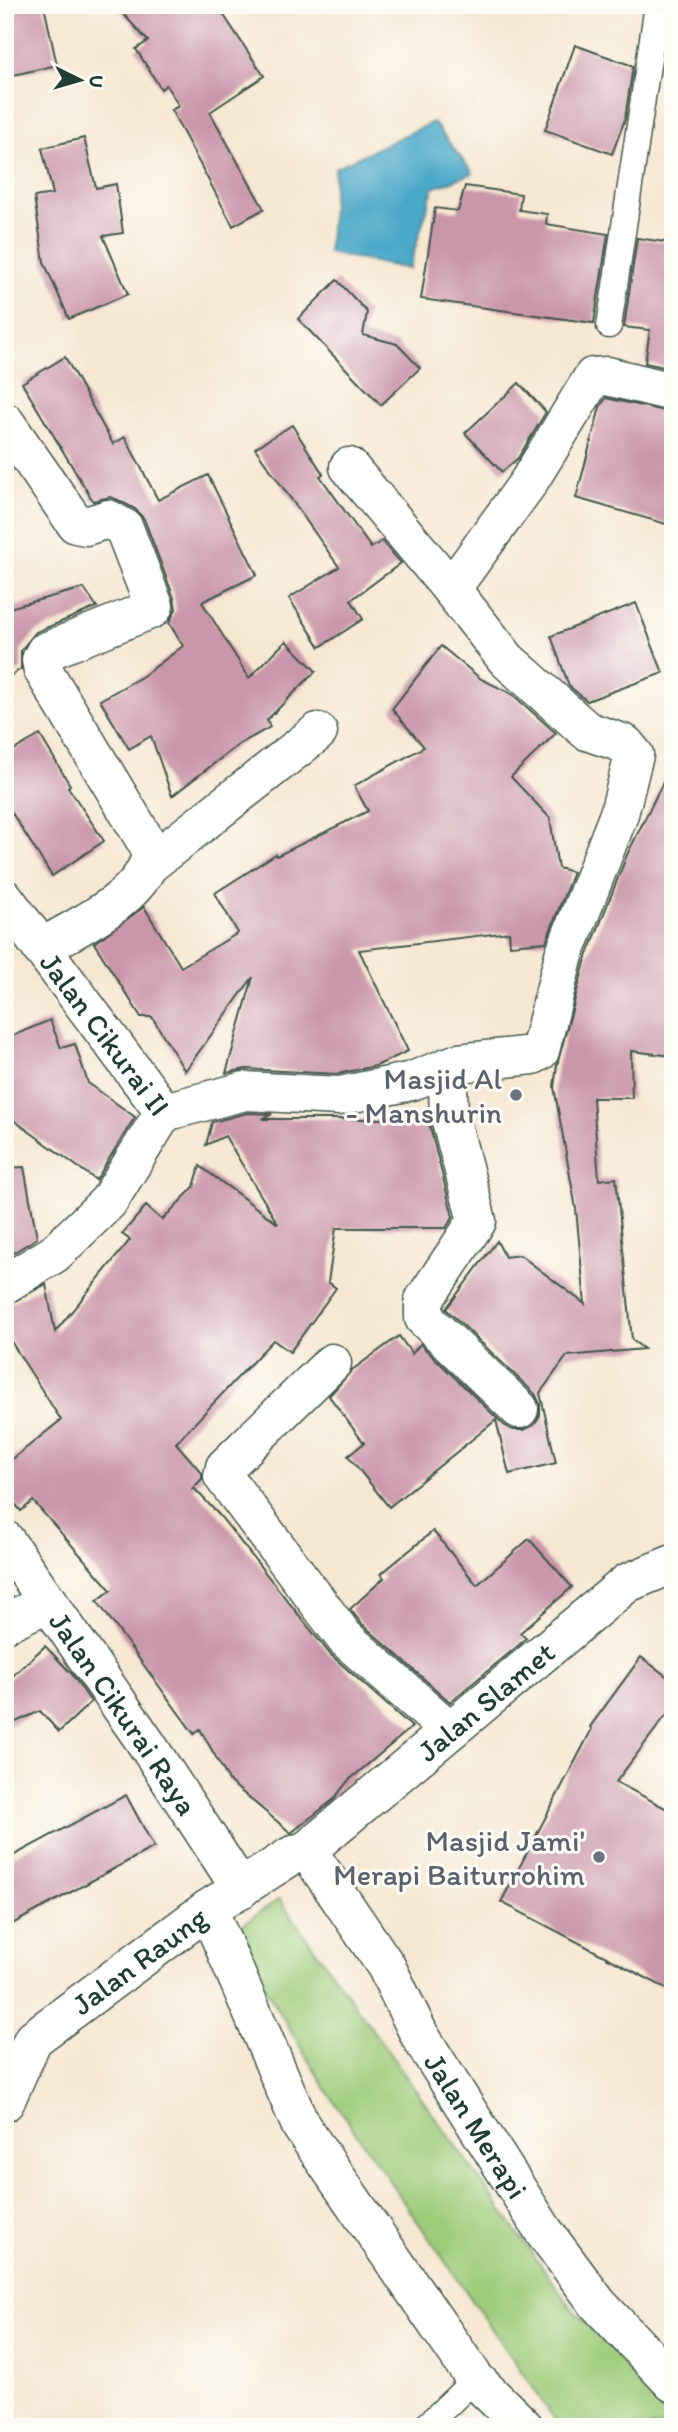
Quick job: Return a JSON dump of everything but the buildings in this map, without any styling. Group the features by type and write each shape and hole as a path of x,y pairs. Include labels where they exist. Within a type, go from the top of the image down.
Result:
{"street":[{"path":"451,589 528,483 593,377 607,376 673,392"},
{"path":"5,422 76,524 86,526 108,519 124,528 154,603 152,610 45,652 41,660 43,670 141,832 150,850 150,864"},
{"path":"164,1112 245,1091 340,1096 412,1081 458,1063 533,1055 540,1051 564,955 619,814 634,755 625,744 587,731 508,660 349,467"},
{"path":"41,948 130,893 150,864 318,732"},
{"name":"Jalan Cikurai II","path":"5,899 164,1112 108,1202 54,1254 5,1284"},
{"path":"447,1067 449,1113 477,1221 424,1300 422,1310 424,1318 519,1409"},
{"path":"332,1363 225,1466 223,1476 345,1638 449,1730"},
{"name":"Jalan Cikurai Raya","path":"5,1540 148,1746 241,1889"},
{"name":"Jalan Slamet","path":"307,1850 627,1583 673,1564"},
{"path":"5,1623 49,1602"},
{"name":"Jalan Raung","path":"5,2102 33,2039 208,1909 291,1856 307,1850"},
{"name":"Jalan Merapi","path":"307,1850 386,1966 420,2036 543,2230 598,2304 673,2384"},
{"path":"208,1909 301,2126 475,2379 524,2427"}],"lane":[{"path":"609,326 657,5"},
{"path":"425,2427 475,2379"}],"green space":[{"path":"279,1899 572,2309 673,2413 673,2427 560,2427 325,2088 232,1932"}],"water":[{"path":"433,122 473,173 433,188 409,269 328,253 335,168"}],"place":[{"name":"Masjid Al - Manshurin","path":"516,1095"},
{"name":"Masjid Jami' Merapi Baiturrohim","path":"599,1857"}]}
